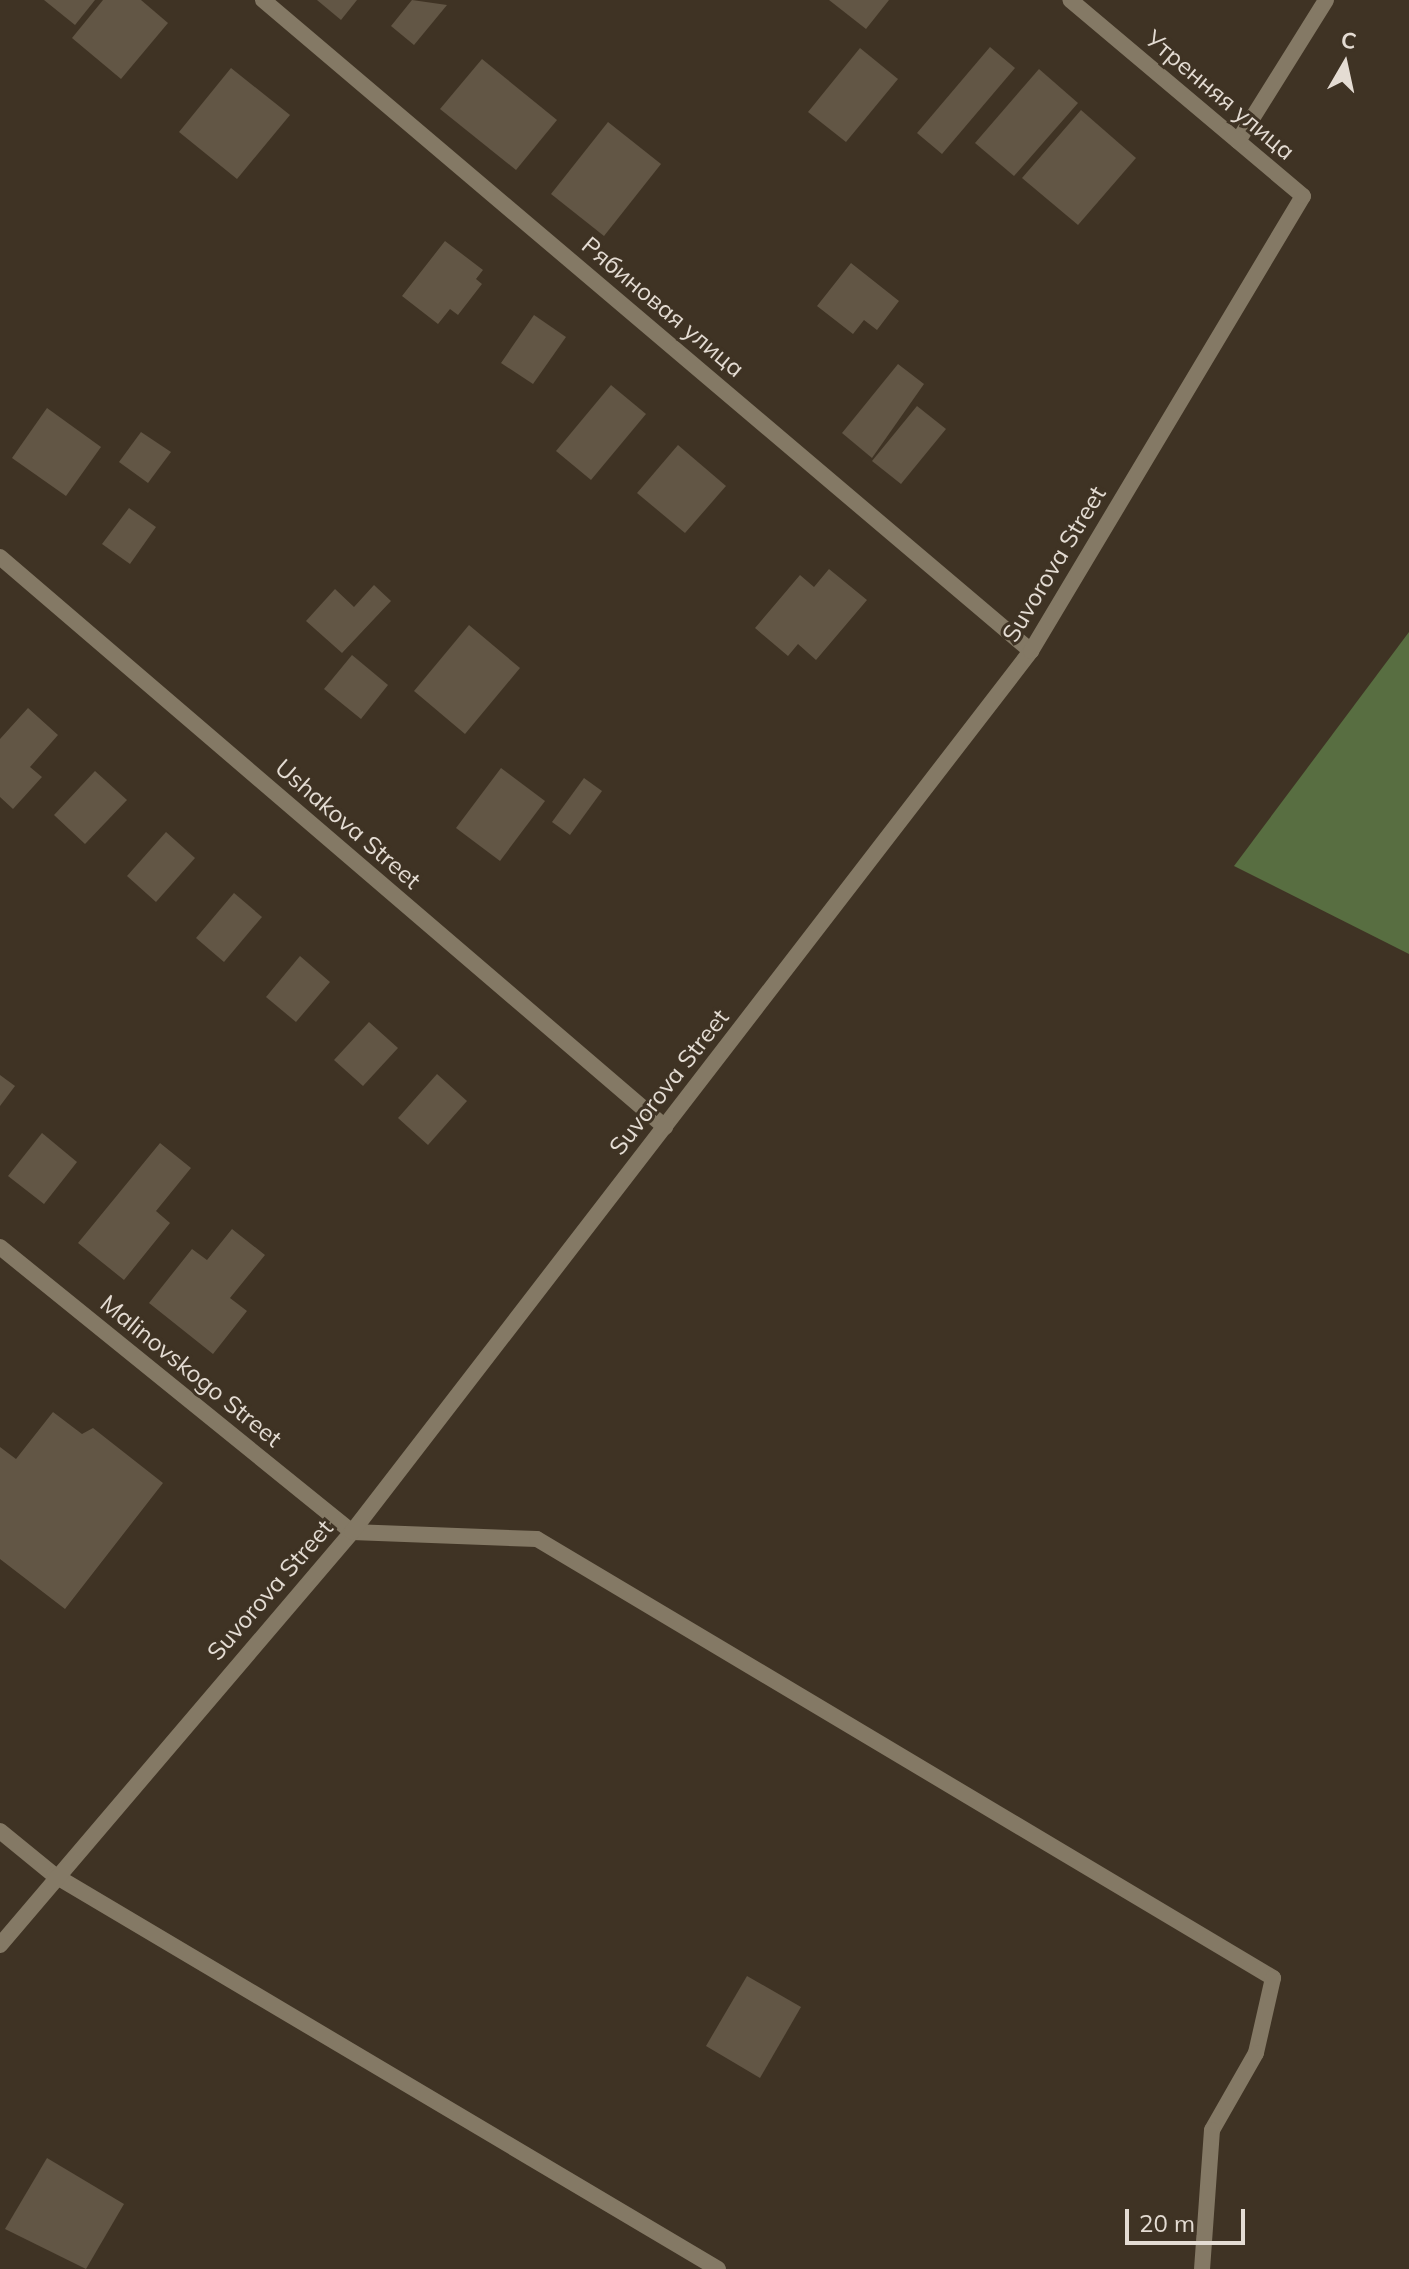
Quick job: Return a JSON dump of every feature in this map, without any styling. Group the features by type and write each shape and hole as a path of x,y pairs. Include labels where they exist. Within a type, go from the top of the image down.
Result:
{"street":[{"name":"Рябиновая улица","path":"263,0 1031,651"},
{"name":"Утренняя улица","path":"1070,0 1303,196"},
{"path":"1238,141 1326,0"},
{"name":"Suvorova Street","path":"0,1945 54,1875 352,1532 1031,651 1303,196"},
{"name":"Ushakova Street","path":"0,557 665,1127"},
{"name":"Malinovskogo Street","path":"0,1247 352,1532"},
{"path":"352,1532 537,1539 1273,1978 1256,2053 1212,2130 1202,2269"},
{"path":"0,1831 54,1875 718,2269"}],"green space":[{"path":"1409,632 1409,954 1234,866"}],"building":[{"path":"44,0 95,0 75,25"},
{"path":"103,0 141,0 168,23 121,79 72,38"},
{"path":"317,0 357,0 341,20"},
{"path":"412,0 447,5 414,45 391,26"},
{"path":"829,0 889,0 866,29"},
{"path":"990,47 1015,68 942,154 917,133"},
{"path":"860,48 898,79 846,142 808,112"},
{"path":"482,59 557,120 516,170 440,109"},
{"path":"231,68 290,115 237,179 179,132"},
{"path":"1039,69 1078,103 1014,176 975,143"},
{"path":"1081,110 1136,158 1078,225 1022,178"},
{"path":"608,122 661,164 604,236 551,194"},
{"path":"445,241 483,270 476,279 482,284 458,315 450,309 438,324 402,296"},
{"path":"851,263 899,301 877,330 864,320 853,334 817,306"},
{"path":"534,315 566,337 533,384 501,363"},
{"path":"898,364 924,384 872,458 842,433"},
{"path":"611,385 646,414 591,480 556,451"},
{"path":"917,406 946,429 901,484 872,461"},
{"path":"47,408 101,447 66,496 12,458"},
{"path":"141,432 171,452 148,483 119,462"},
{"path":"678,445 726,486 685,533 637,493"},
{"path":"129,508 156,527 130,564 102,544"},
{"path":"829,569 867,600 816,660 798,644 788,656 755,628 800,575 814,587"},
{"path":"374,585 391,601 342,653 306,621 335,589 354,607"},
{"path":"469,625 520,668 465,734 414,691"},
{"path":"352,655 388,685 361,719 324,689"},
{"path":"28,708 58,735 30,767 42,777 13,809 0,797 0,739"},
{"path":"501,768 545,801 500,861 456,828"},
{"path":"95,771 127,800 85,844 54,815"},
{"path":"584,778 602,791 570,835 552,822"},
{"path":"166,832 195,858 156,902 127,876"},
{"path":"234,893 262,917 224,962 196,938"},
{"path":"300,956 330,982 296,1022 266,997"},
{"path":"369,1022 398,1048 363,1086 334,1060"},
{"path":"437,1074 467,1101 428,1145 398,1118"},
{"path":"0,1075 15,1086 0,1106"},
{"path":"42,1133 77,1162 44,1204 8,1176"},
{"path":"160,1143 191,1168 156,1211 170,1223 124,1280 78,1243"},
{"path":"232,1229 265,1255 230,1298 247,1311 213,1354 149,1303 192,1249 207,1260"},
{"path":"53,1412 82,1434 93,1428 163,1483 65,1609 0,1559 0,1447 16,1459"},
{"path":"747,1976 801,2007 760,2078 706,2046"},
{"path":"47,2158 124,2204 86,2269 5,2229"}]}
